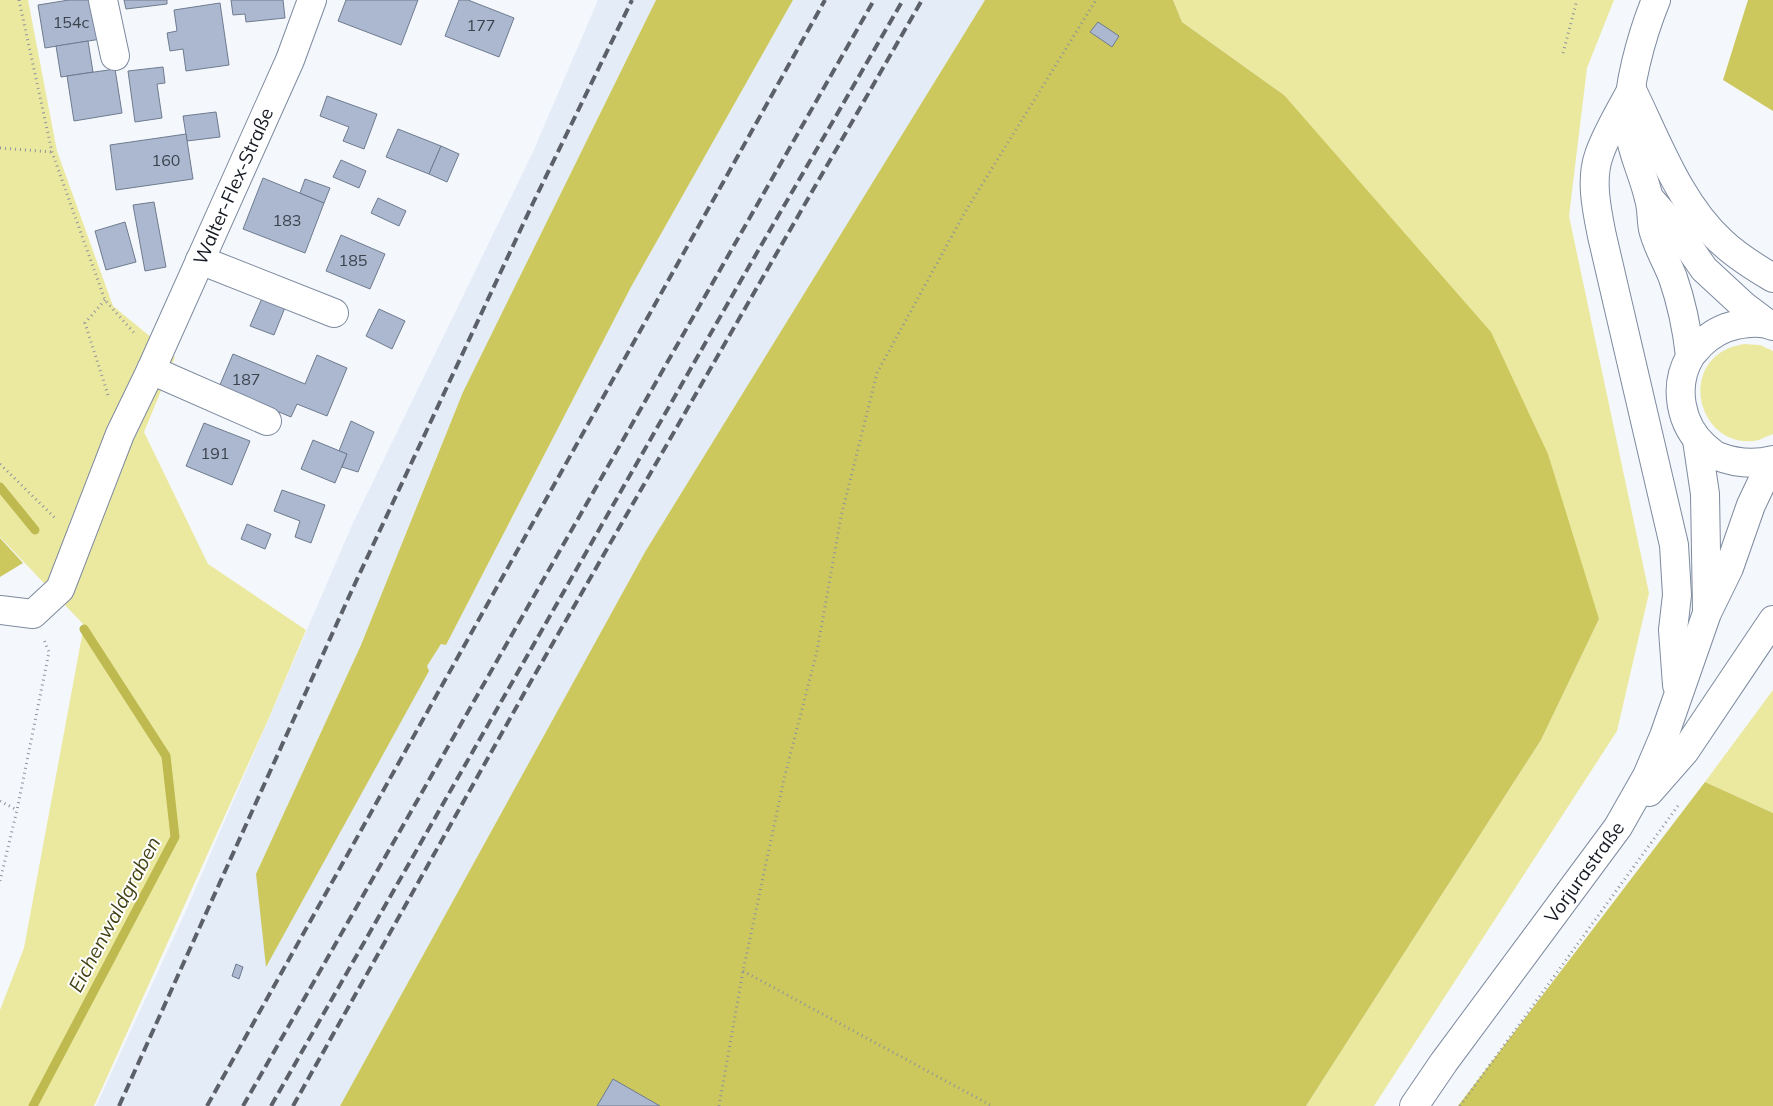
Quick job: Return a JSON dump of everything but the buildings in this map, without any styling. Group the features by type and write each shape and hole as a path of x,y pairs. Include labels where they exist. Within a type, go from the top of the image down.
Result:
{"main road":[{"path":"103,0 115,56"},
{"name":"Walter-Flex-Straße","path":"34,614 60,589 120,434 290,60 312,0"},
{"path":"1656,0 1640,47 1628,112 1629,130 1637,163 1650,199 1653,229 1672,276 1683,311 1690,356"},
{"path":"1632,89 1673,174 1704,224 1729,248 1773,278"},
{"path":"1632,89 1598,156 1595,178 1596,198 1602,236 1674,546 1677,595 1673,630 1678,694"},
{"path":"1650,199 1674,226 1704,269 1744,306 1771,325"},
{"path":"200,260 334,313"},
{"path":"1771,325 1751,322 1728,326 1707,338 1690,356 1682,376 1680,398 1685,420 1697,440 1716,455 1740,463 1760,463 1773,460"},
{"path":"154,361 266,421"},
{"name":"Vorjurastraße","path":"1697,440 1705,494 1707,613"},
{"name":"Vorjurastraße","path":"1414,1106 1444,1062 1618,827 1647,776 1664,736 1707,613 1729,568 1751,505 1761,484 1773,467"},
{"path":"0,610 34,614"},
{"path":"1618,827 1684,751 1773,620"}],"path":[{"path":"19,0 52,152 105,300 137,337 154,361"},
{"path":"719,1106 743,970 784,779 817,651 841,517 877,373 964,212 1096,0"},
{"path":"1563,54 1577,0"},
{"path":"0,148 52,152"},
{"path":"105,300 85,323 120,434"},
{"path":"0,464 80,541"},
{"path":"0,881 17,810 49,652 34,614"},
{"path":"1460,1106 1685,796"},
{"path":"0,801 17,810"},
{"path":"743,970 992,1106"}],"shaded area":[{"path":"0,0 28,0 57,151 113,306 175,357 144,432 208,564 306,630 268,720 94,1106 0,1106 0,1010 24,948 84,625 0,537"},
{"path":"598,0 656,0 463,392 361,645 256,874 427,666 441,643 446,645 631,287 793,0 985,0 645,552 340,1106 96,1106 185,913 353,523 532,154"},
{"path":"656,0 793,0 631,287 446,645 441,644 427,666 429,671 266,967 256,874 361,645 463,392"},
{"path":"985,0 1173,0 1182,22 1284,95 1491,332 1548,454 1599,619 1541,740 1306,1106 340,1106 645,552"},
{"path":"1173,0 1614,0 1587,68 1569,216 1649,593 1617,731 1374,1106 1306,1106 1541,740 1599,619 1284,95 1182,22"},
{"path":"1748,0 1773,0 1773,111 1723,80"},
{"path":"1744,344 1760,345 1773,351 1773,434 1759,440 1739,440 1723,434 1711,422 1703,407 1700,390 1703,374 1713,359 1729,348"},
{"path":"0,538 23,563 0,577"},
{"path":"1773,690 1773,813 1705,782"},
{"path":"1705,782 1773,813 1773,1106 1458,1106"}],"waterway":[{"name":"Eichenwaldgraben","path":"0,487 35,530"},
{"name":"Eichenwaldgraben","path":"33,1106 175,837 166,756 84,629"}],"railway":[{"path":"119,1106 352,590 533,203 632,0"},
{"path":"207,1106 825,0"},
{"path":"243,1106 874,0"},
{"path":"271,1106 740,282 903,0"},
{"path":"293,1106 526,690 922,0"}]}
